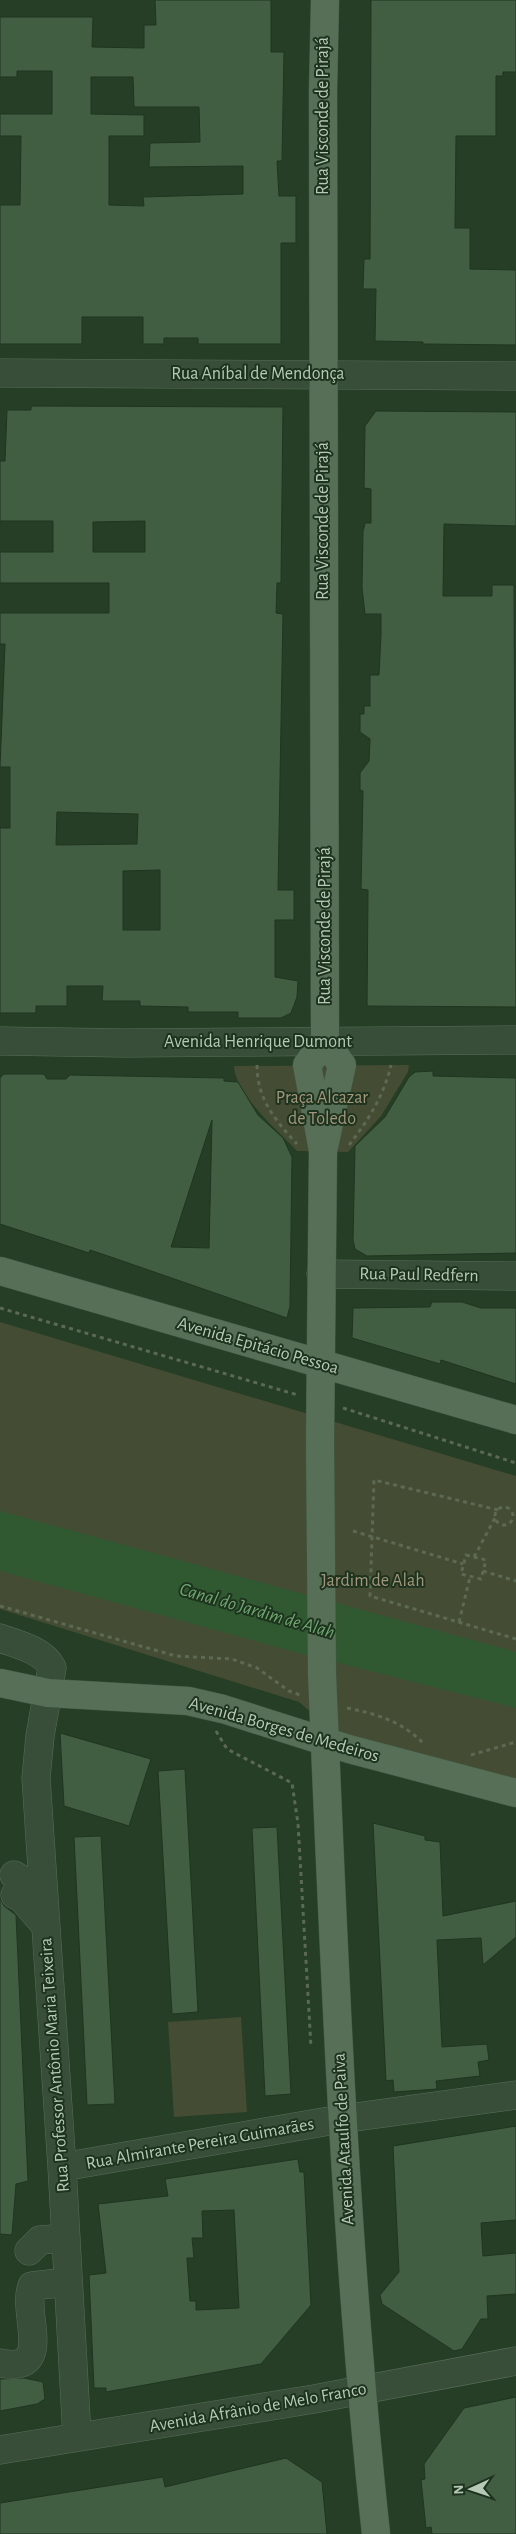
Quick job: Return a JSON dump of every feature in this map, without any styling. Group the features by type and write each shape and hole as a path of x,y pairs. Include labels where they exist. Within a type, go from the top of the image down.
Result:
{"main road":[{"name":"Rua Visconde de Pirajá","path":"324,0 325,1041"},
{"path":"321,1364 323,1151 307,1065 325,1041"},
{"name":"Avenida Epitácio Pessoa","path":"0,1272 516,1420"},
{"name":"Avenida Ataulfo de Paiva","path":"321,1364 322,1673 341,2119 362,2390 376,2534"},
{"name":"Avenida Borges de Medeiros","path":"0,1683 48,1693 188,1701 223,1709 326,1742 516,1793"}],"street":[{"name":"Rua Aníbal de Mendonça","path":"0,373 516,376"},
{"name":"Avenida Henrique Dumont","path":"0,1041 516,1040"},
{"name":"Rua Paul Redfern","path":"321,1274 516,1276"},
{"path":"0,1638 34,1651 49,1662 52,1675 48,1693"},
{"name":"Rua Professor Antônio Maria Teixeira","path":"48,1693 40,1736 36,1778 62,2167 76,2438"},
{"path":"14,1885 24,1900 45,1913"},
{"name":"Rua Almirante Pereira Guimarães","path":"62,2167 341,2119 516,2095"},
{"path":"29,2251 40,2240 66,2238"},
{"path":"0,2363 21,2364 28,2359 32,2350 30,2295 32,2286 67,2282"},
{"name":"Avenida Afrânio de Melo Franco","path":"0,2450 362,2390 516,2361"}],"path":[{"path":"0,1308 320,1401 516,1464"},
{"path":"496,1518 498,1523 504,1525 510,1523 514,1518 508,1508 498,1510 374,1480 370,1596 516,1639"},
{"path":"474,1557 496,1518 498,1510"},
{"path":"353,1531 463,1564"},
{"path":"466,1555 474,1557 486,1560 481,1579 461,1574 466,1555"},
{"path":"483,1571 516,1581"},
{"path":"459,1622 470,1576"},
{"path":"0,1606 176,1656 232,1659 257,1668 288,1691 324,1703 389,1718 411,1731 428,1747"},
{"path":"214,1728 227,1750 292,1783 298,1824 311,2047"},
{"path":"468,1756 516,1742"}],"green space":[{"name":"Praça Alcazar de Toledo","path":"409,1065 408,1072 381,1116 348,1152 297,1151 249,1100 236,1077 234,1066"},
{"name":"Jardim de Alah","path":"0,1322 516,1476 516,1779 341,1738 299,1702 0,1609"},
{"path":"241,2017 247,2112 174,2117 168,2022"}],"water":[{"name":"Canal do Jardim de Alah","path":"0,1511 516,1652 516,1708 295,1652 0,1571"}],"building":[{"path":"155,0 271,0 271,52 284,52 282,161 277,161 279,196 296,196 296,243 281,243 281,344 198,344 198,338 164,338 164,344 143,344 143,317 82,317 82,344 0,344 0,205 20,205 21,136 0,136 0,114 52,114 52,71 17,71 17,77 0,77 0,17 93,17 92,47 144,48 144,25 156,25","holes":["91,77 133,77 134,107 199,107 200,142 150,143 149,167 243,166 243,194 143,197 144,206 109,205 109,136 144,136 144,115 91,114"]},
{"path":"371,0 516,0 516,72 503,72 503,76 496,76 496,136 456,136 455,228 470,228 470,269 516,270 516,345 423,344 423,342 375,341 376,289 363,289 364,259 370,259"},
{"path":"31,406 283,407 281,583 277,583 276,613 283,614 278,890 294,890 294,920 275,920 275,977 298,981 297,997 291,1013 281,1018 238,1018 238,1012 188,1012 188,1007 140,1006 140,1001 102,1001 103,986 67,986 67,1006 36,1006 36,1013 0,1013 0,828 10,828 10,767 0,767 5,644 0,644 0,613 109,613 109,583 0,583 0,552 53,552 53,521 0,521 0,461 5,461 7,410 31,410","holes":["145,521 145,552 93,552 93,522","57,812 138,814 137,844 56,845","160,870 160,930 123,930 123,871"]},
{"path":"376,411 516,412 516,526 444,524 443,596 492,596 492,585 514,585 516,1007 367,1006 368,890 361,889 363,791 360,790 360,773 369,761 370,739 360,732 360,714 364,714 364,706 370,706 370,675 379,675 381,614 365,614 362,588 363,532 365,523 371,523 371,489 364,488 365,426"},
{"path":"433,1071 433,1076 516,1078 516,1253 367,1256 355,1249 353,1240 355,1146 385,1117 409,1077 415,1072"},
{"path":"4,1074 44,1074 47,1079 66,1079 70,1075 224,1078 224,1081 238,1082 258,1115 283,1138 292,1157 290,1306 287,1318 90,1250 89,1253 0,1224 0,1078","holes":["212,1120 209,1248 171,1247"]},
{"path":"432,1302 462,1302 481,1308 516,1308 516,1384 441,1360 440,1364 352,1338 353,1308 430,1307"},
{"path":"60,1733 151,1759 129,1826 64,1806"},
{"path":"185,1769 198,2012 172,2014 158,1771"},
{"path":"373,1823 425,1836 425,1840 440,1842 443,1916 516,1901 516,1937 483,1965 481,1938 437,1940 442,2047 487,2044 489,2060 478,2062 480,2076 436,2081 437,2089 394,2092 393,2080 386,2081"},
{"path":"277,1827 291,2094 265,2096 252,1828"},
{"path":"101,1836 115,2104 87,2105 74,1837"},
{"path":"0,1898 4,1906 16,1915 28,2181 16,2184 12,2235 0,2234"},
{"path":"516,2126 516,2220 481,2223 483,2256 516,2253 516,2294 487,2296 488,2319 481,2319 462,2349 454,2351 382,2304 380,2295 399,2272 393,2146"},
{"path":"298,2159 300,2172 304,2172 311,2305 261,2364 106,2392 106,2388 94,2388 89,2275 106,2273 98,2204 168,2196 165,2179","holes":["234,2210 239,2308 196,2310 196,2301 190,2301 187,2258 194,2258 192,2238 203,2238 202,2211"]},
{"path":"24,2378 43,2382 45,2399 37,2404 0,2411 0,2379"},
{"path":"516,2397 516,2534 432,2534 431,2527 426,2528 421,2480 425,2479 424,2464 464,2408"},
{"path":"286,2458 322,2482 327,2534 0,2534 0,2503 163,2477 165,2487"}]}
